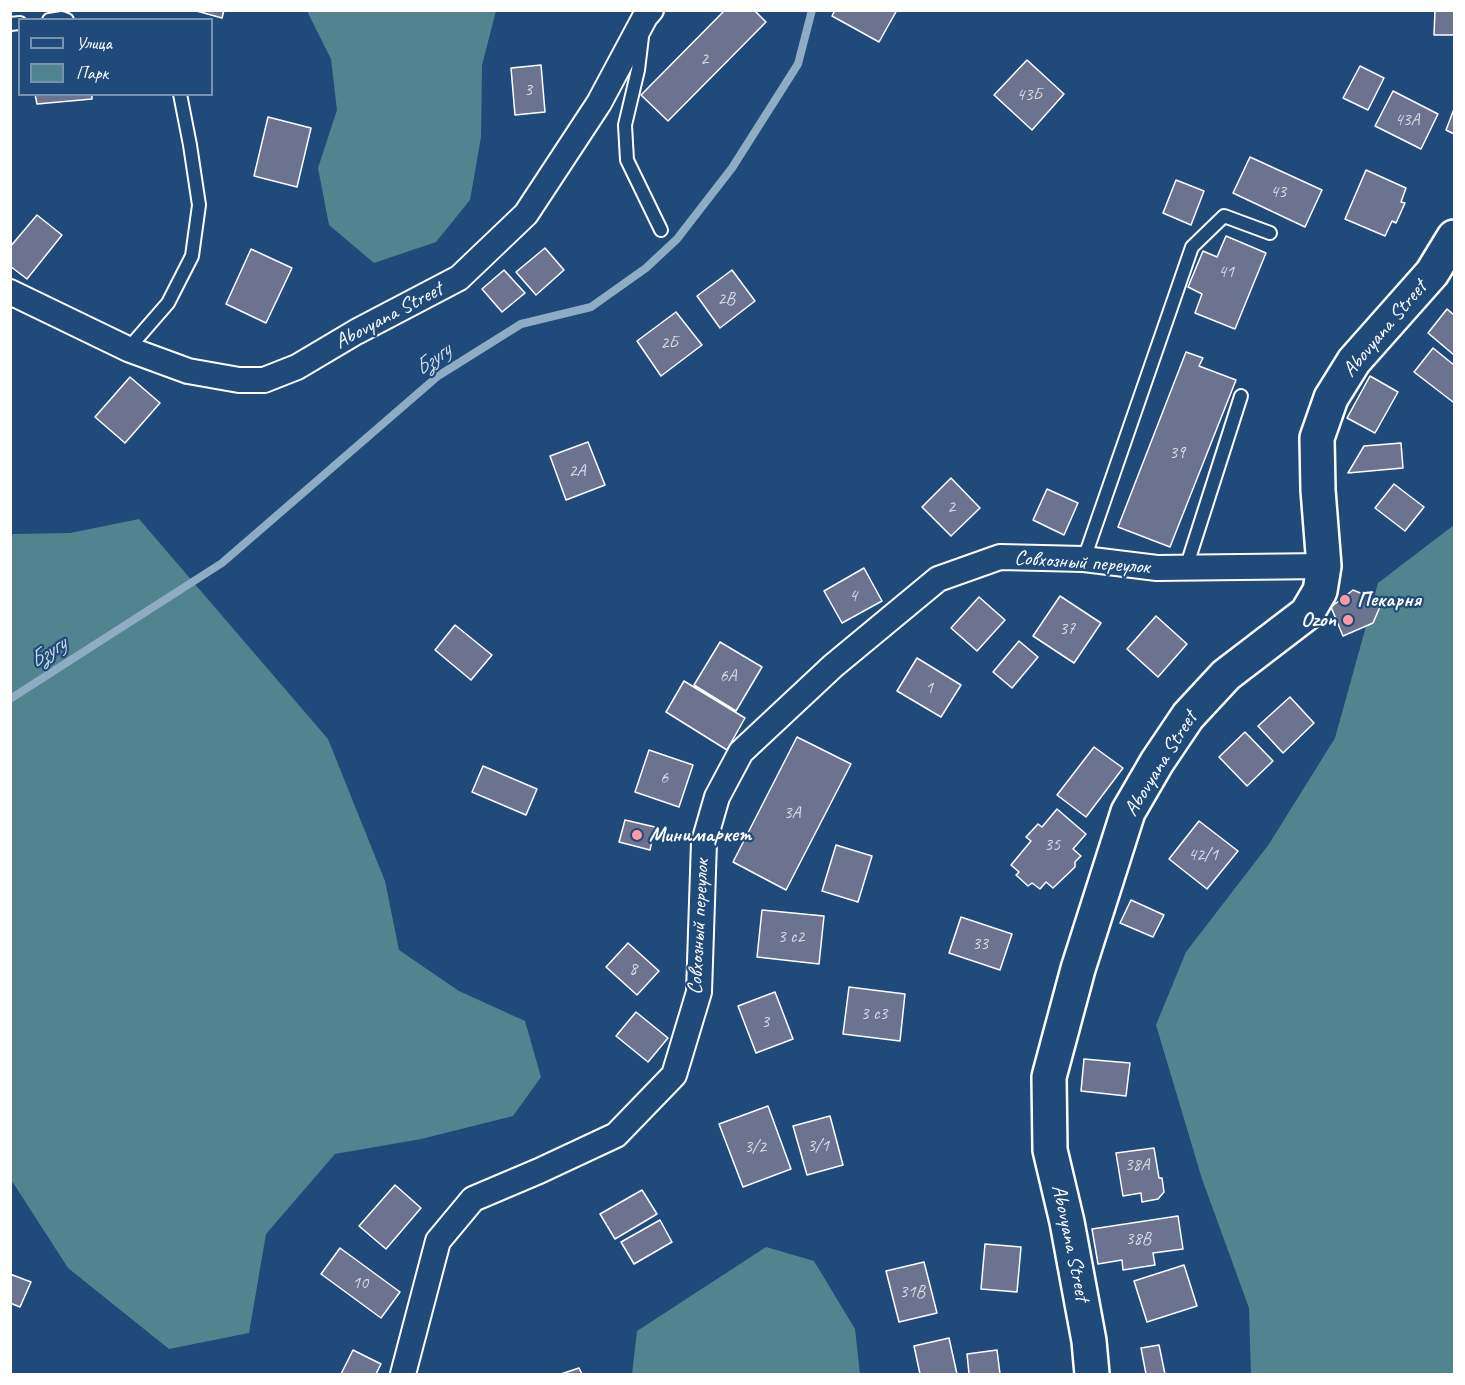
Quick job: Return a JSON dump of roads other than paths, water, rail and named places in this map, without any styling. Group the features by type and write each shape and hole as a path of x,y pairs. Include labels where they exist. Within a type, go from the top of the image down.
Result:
{"street":[{"name":"Abovyana Street","path":"10,292 128,349 189,371 239,380 264,380 297,367 459,278 526,214 599,103 648,14"},
{"name":"Abovyana Street","path":"1092,1374 1089,1341 1069,1232 1050,1150 1048,1077 1078,969 1128,812 1157,762 1188,716 1226,675 1307,613 1320,591 1324,566 1318,490 1317,438 1331,398 1354,361 1432,273 1455,237"},
{"name":"Совхозный переулок","path":"403,1374 438,1241 473,1199 616,1135 674,1075 699,992 704,842 717,796 741,752 833,666 938,579 1000,557 1084,560 1157,568 1324,566"}],"lane":[{"path":"648,14 625,125 627,160 661,230"},
{"path":"128,349 168,303 192,256 199,205 180,96"},
{"path":"1084,560 1192,247 1224,216 1270,233"},
{"path":"1186,568 1241,396"}],"waterway":[{"name":"Бзугу","path":"10,699 222,563 438,376 521,324 591,307 646,268 677,239 732,168 798,64 812,10"}],"place":[{"name":"Пекарня","path":"1345,600"},
{"name":"Ozon","path":"1348,620"},
{"name":"Минимаркет","path":"637,835"}]}
